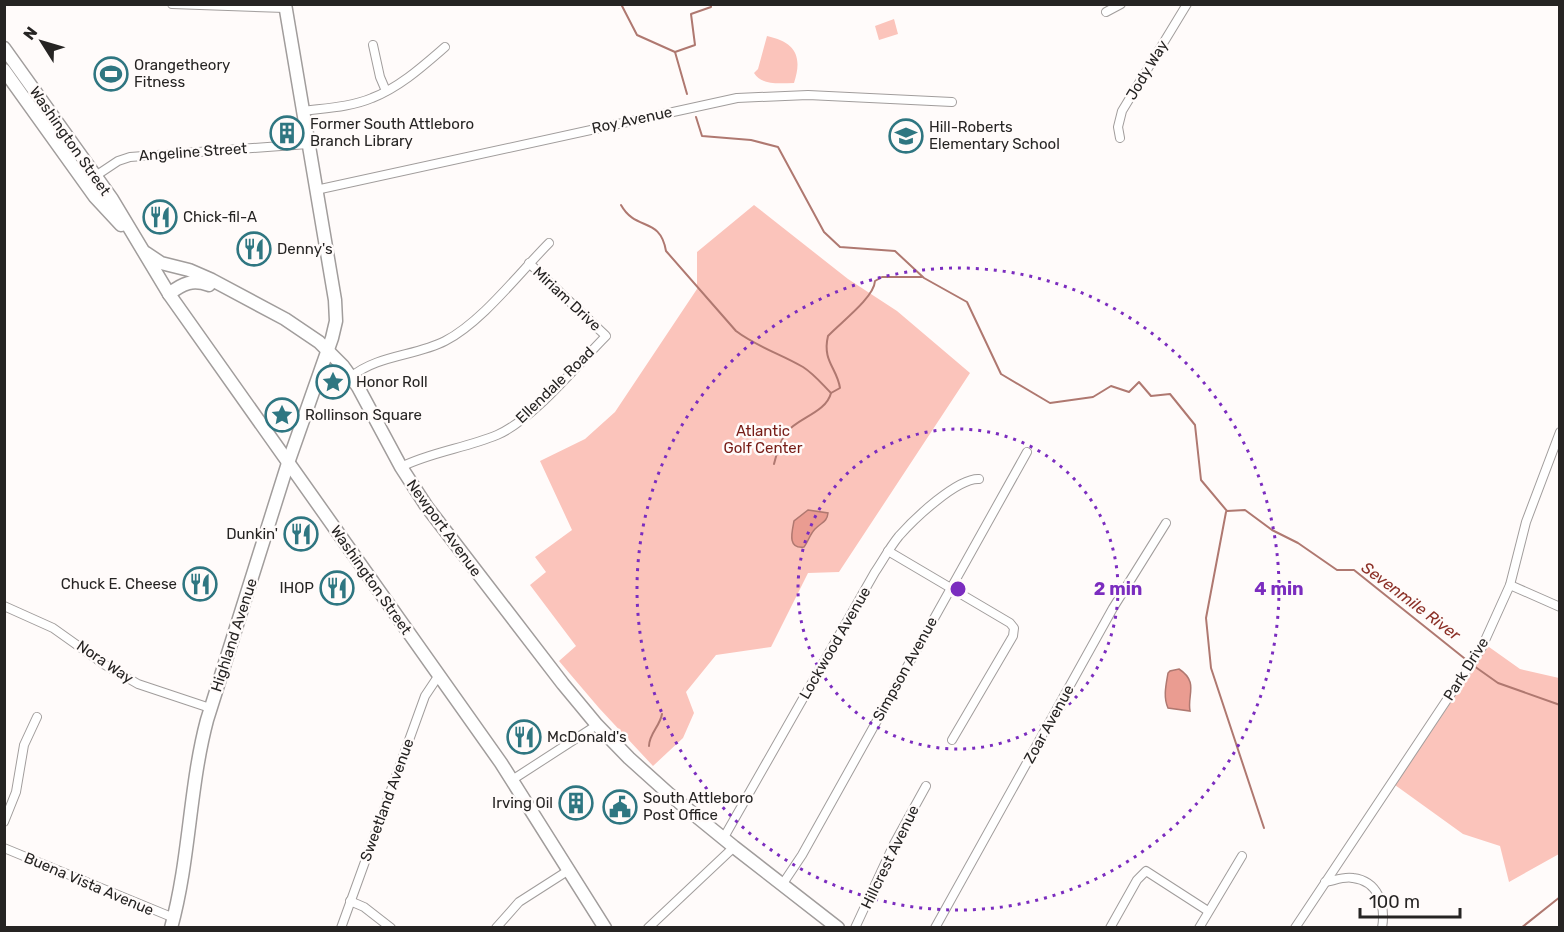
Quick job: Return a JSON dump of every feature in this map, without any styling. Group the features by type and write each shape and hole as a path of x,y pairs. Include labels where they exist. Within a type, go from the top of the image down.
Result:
{"main road":[{"path":"285,6 336,312 328,350"},
{"name":"Washington Street","path":"4,48 90,180"},
{"name":"Washington Street","path":"4,70 132,236 288,463 512,780 605,927"},
{"path":"140,248 161,263 198,273 230,291"},
{"path":"170,294 184,284 196,281 230,291"},
{"name":"Newport Avenue","path":"230,291 285,319 320,342 351,376 401,467 441,526 562,684 597,725 635,764 723,838 838,927"},
{"name":"Highland Avenue","path":"173,923 185,867 200,751 210,708 288,463 328,350"}],"street":[{"path":"172,4 285,6"},
{"path":"1106,12 1121,4"},
{"name":"Jody Way","path":"1120,138 1118,127 1122,111 1187,4"},
{"path":"373,45 380,77 386,91"},
{"path":"303,111 357,103 386,91 411,76 445,47"},
{"name":"Roy Avenue","path":"316,190 736,98 808,95 952,102"},
{"name":"Angeline Street","path":"90,180 118,161 130,157 308,144"},
{"path":"351,376 365,367 434,346 459,333 480,316 549,243"},
{"name":"Miriam Drive","path":"529,263 606,336"},
{"name":"Ellendale Road","path":"401,467 489,438 517,424 606,336"},
{"name":"Park Drive","path":"1295,927 1482,647 1510,585 1526,522 1560,432"},
{"name":"Simpson Avenue","path":"782,885 802,855 912,661 1027,452"},
{"name":"Lockwood Avenue","path":"723,838 888,552 906,530 943,496 964,482 980,479"},
{"name":"Zoar Avenue","path":"935,927 1113,608 1166,523"},
{"path":"888,552 1010,623 1014,628 1013,636 952,740"},
{"path":"1510,585 1560,607"},
{"name":"Nora Way","path":"4,606 52,628 105,665 138,684 210,708"},
{"name":"Sweetland Avenue","path":"341,927 425,696 439,675"},
{"path":"4,822 16,792 24,746 37,717"},
{"path":"512,780 597,725"},
{"name":"Hillcrest Avenue","path":"855,927 894,844 926,786"},
{"path":"648,927 734,847"},
{"name":"Buena Vista Avenue","path":"4,848 173,923"},
{"path":"1198,927 1242,856"},
{"path":"496,927 519,903 569,870"},
{"path":"1110,927 1137,880 1146,871 1208,911"},
{"path":"1325,882 1350,877 1365,880 1376,891 1383,904 1382,927"},
{"path":"351,901 391,927"}],"green space":[{"path":"894,19 898,34 879,40 875,26"},
{"path":"767,36 784,42 794,52 798,65 794,83 766,82 754,73 758,69"},
{"name":"Atlantic Golf Center","path":"754,205 848,279 897,311 970,373 839,572 808,573 771,647 716,655 686,692 694,713 683,738 653,766 559,661 576,646 530,585 546,572 535,557 572,530 540,461 585,439 615,412 697,289 697,252"},
{"path":"1482,642 1520,669 1559,678 1559,854 1509,882 1500,846 1463,834 1395,785 1472,671"}],"shaded area":[{"path":"808,510 828,513 825,520 813,531 804,547 799,547 793,543 792,539 794,521"},
{"path":"1179,669 1189,679 1190,711 1168,708 1166,704 1165,691 1168,673"}],"waterway":[{"path":"621,4 637,35 675,52"},
{"name":"Sevenmile River","path":"675,52 695,45 691,14 711,7 711,4"},
{"name":"Sevenmile River","path":"675,52 687,94"},
{"name":"Sevenmile River","path":"696,117 702,136 751,140 778,147 824,232 840,247 895,251 924,278 967,302 1001,374 1050,403 1093,397 1111,386 1129,392 1139,382 1151,396 1170,394 1195,425 1201,480 1227,511 1245,510 1272,530 1298,543 1337,570 1354,570 1498,683 1560,705"},
{"path":"621,205 634,219 659,233 666,251 736,331 752,342 803,367 831,393"},
{"path":"774,464 786,433 823,406 831,393 840,388 828,358 828,336 869,295 875,281 882,277 922,277"},
{"path":"1226,512 1206,618 1211,668 1264,828"},
{"path":"649,746 662,714"},
{"path":"1521,928 1560,897"}],"place":[{"name":"Orangetheory Fitness","path":"111,74"},
{"name":"Former South Attleboro Branch Library","path":"287,133"},
{"name":"Hill-Roberts Elementary School","path":"906,136"},
{"name":"Chick-fil-A","path":"160,217"},
{"name":"Denny's","path":"254,249"},
{"name":"Honor Roll","path":"333,382"},
{"name":"Rollinson Square","path":"282,415"},
{"name":"Dunkin'","path":"301,534"},
{"name":"Chuck E. Cheese","path":"200,584"},
{"name":"IHOP","path":"337,588"},
{"name":"McDonald's","path":"524,737"},
{"name":"Irving Oil","path":"576,803"},
{"name":"South Attleboro Post Office","path":"620,807"}]}
